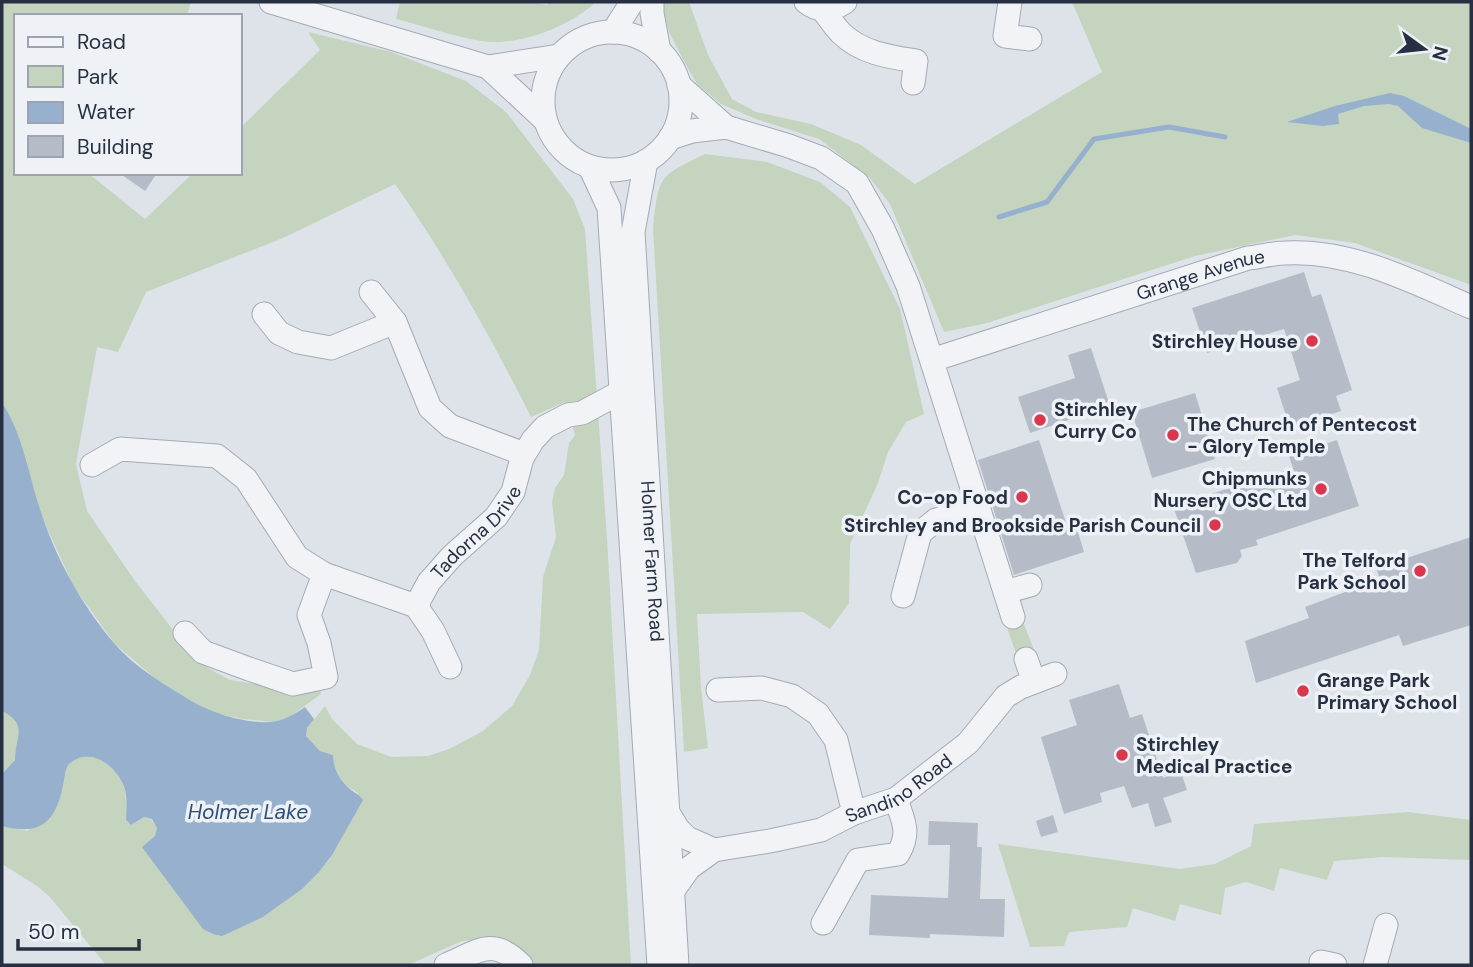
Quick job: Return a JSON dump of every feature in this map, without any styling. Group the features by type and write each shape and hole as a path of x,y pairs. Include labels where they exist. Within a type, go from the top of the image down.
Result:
{"street":[{"path":"271,2 488,67 559,56"},
{"path":"613,32 632,2"},
{"path":"652,2 659,51"},
{"path":"1010,2 1005,36 1030,39"},
{"path":"825,5 840,32 857,46 886,56 916,61 913,83"},
{"path":"488,67 545,120 555,140 570,156 590,167 609,170 628,168 646,161 670,138 678,121 681,103 679,85 673,70 659,51 642,39 613,32 583,38 559,56 548,75 543,97 545,120"},
{"path":"679,85 726,127"},
{"path":"670,138 692,131 726,127 821,158 857,183 883,229 908,286 1013,617"},
{"name":"Holmer Farm Road","path":"646,161 633,232 677,965"},
{"name":"Holmer Farm Road","path":"590,167 609,208 659,965"},
{"name":"Grange Avenue","path":"932,360 1248,258 1286,253 1351,260 1471,307"},
{"path":"371,292 395,322 430,408 450,426 524,454"},
{"path":"264,314 279,333 298,342 331,348 395,322"},
{"name":"Tadorna Drive","path":"416,606 429,582 452,556 496,517 513,492 524,454 545,427 568,415 582,413 621,392"},
{"path":"582,413 624,434"},
{"path":"92,465 120,449 217,456 246,479 297,557 324,574 416,606 433,631 439,657"},
{"path":"903,596 920,533 936,520 978,508"},
{"path":"185,632 203,652 293,684 326,677 319,643 309,615 324,574"},
{"path":"1005,592 1030,585"},
{"name":"Sandino Road","path":"714,850 821,830 854,813 896,799 968,743 1006,696 1044,678 1026,659"},
{"path":"718,690 762,688 792,696 818,714 836,740 854,813"},
{"path":"823,923 858,860 898,854 906,841 906,828 896,799"},
{"path":"667,811 687,838 714,850"},
{"path":"672,892 690,869 714,850"},
{"path":"1375,965 1386,925"},
{"path":"446,965 476,950 497,949 512,956 522,965"}],"green space":[{"path":"2,2 191,2 188,14 14,14 14,175 90,175 145,219 191,175 242,175 242,126 320,50 308,32 391,52 466,81 506,112 573,199 585,229 607,538 631,965 529,965 487,939 462,941 408,965 106,965 49,896 2,864 2,826 28,831 63,783 69,764 82,757 90,757 105,762 121,781 126,796 126,820 131,825 144,817 151,819 157,828 155,836 143,847 263,917 307,883 330,858 357,806 358,793 340,777 333,755 320,751 306,736 307,728 325,706 332,719 357,744 391,757 428,756 449,749 483,731 512,706 530,675 539,650 543,577 556,537 552,502 555,488 564,475 569,443 575,435 565,402 531,417 467,298 395,184 283,238 146,292 118,352 97,347 76,464 87,511 135,581 199,663 230,680 269,686 316,677 321,694 288,718 274,722 210,712 157,680 115,644 74,587 41,515 15,430 2,403"},
{"path":"400,2 532,2 547,5 548,2 596,2 558,27 527,38 495,42 459,36 396,19"},
{"path":"661,2 689,2 708,55 732,99 756,112 811,124 861,145 915,184 1102,72 1072,2 1471,2 1471,285 1355,243 1295,235 1195,256 987,323 944,332 890,204 870,178 819,139 756,119 721,104 697,84 669,32"},
{"path":"705,154 767,162 820,182 850,207 900,309 924,414 906,422 888,452 878,483 850,544 849,603 830,629 803,612 697,614 708,748 684,752 653,229 659,188 663,180 677,168"},
{"path":"1022,619 1034,650 1017,656 1006,625"},
{"path":"2,711 15,721 19,732 15,760 2,774"},
{"path":"1408,812 1471,820 1471,860 1383,857 1334,861 1327,880 1280,868 1274,891 1246,882 1225,888 1221,915 1180,904 1175,921 1133,908 1127,927 1069,932 1064,946 1030,947 998,844 1180,869 1215,864 1251,846 1254,824"}],"water":[{"path":"1390,93 1404,96 1471,129 1471,143 1422,128 1398,106 1389,104 1364,106 1338,114 1339,124 1323,126 1287,122 1335,106"},
{"name":"Holmer Lake","path":"2,403 19,438 44,522 60,559 79,594 114,643 132,661 163,683 195,703 223,715 268,722 284,719 305,707 314,719 307,728 306,736 320,751 333,755 334,764 345,785 363,800 332,855 302,889 263,917 222,936 203,929 142,847 155,836 157,828 152,819 144,817 131,825 126,820 126,799 121,780 110,767 96,758 81,758 70,763 57,806 46,822 28,829 2,826 2,774 15,760 19,732 15,721 2,711"}],"building":[{"path":"122,175 156,175 145,191"},
{"name":"Stirchley House","path":"1304,272 1312,297 1321,294 1352,390 1336,396 1341,411 1290,428 1277,388 1300,380 1284,329 1207,353 1192,308"},
{"path":"1091,348 1110,406 1030,433 1018,397 1075,378 1068,355"},
{"name":"The Church of Pentecost - Glory Temple","path":"1195,393 1215,459 1152,478 1132,412"},
{"name":"Co-op Food","path":"1039,440 1070,535 1078,532 1084,552 1014,575 978,460"},
{"path":"1337,440 1359,506 1256,540 1258,545 1240,550 1242,556 1237,563 1196,573 1173,506 1293,468 1289,456"},
{"path":"1471,537 1471,625 1403,646 1399,635 1256,683 1245,641 1309,618 1305,607 1380,579 1376,568"},
{"name":"Stirchley Medical Practice","path":"1119,684 1130,718 1142,714 1163,778 1181,772 1187,790 1163,798 1172,822 1155,827 1148,803 1132,808 1124,786 1100,793 1102,802 1064,814 1041,737 1077,725 1069,700"},
{"path":"1053,815 1058,832 1041,837 1036,821"},
{"path":"929,821 978,823 977,847 982,847 980,899 1005,899 1004,937 869,935 871,895 948,898 950,845 928,845"}],"waterway":[{"path":"999,217 1047,202 1094,139 1169,127 1225,137"}],"place":[{"name":"Stirchley House","path":"1312,341"},
{"name":"Stirchley Curry Co","path":"1040,420"},
{"name":"The Church of Pentecost - Glory Temple","path":"1173,435"},
{"name":"Chipmunks Nursery OSC Ltd","path":"1321,489"},
{"name":"Co-op Food","path":"1022,497"},
{"name":"Stirchley and Brookside Parish Council","path":"1215,525"},
{"name":"The Telford Park School","path":"1420,571"},
{"name":"Grange Park Primary School","path":"1303,691"},
{"name":"Stirchley Medical Practice","path":"1122,755"}]}
